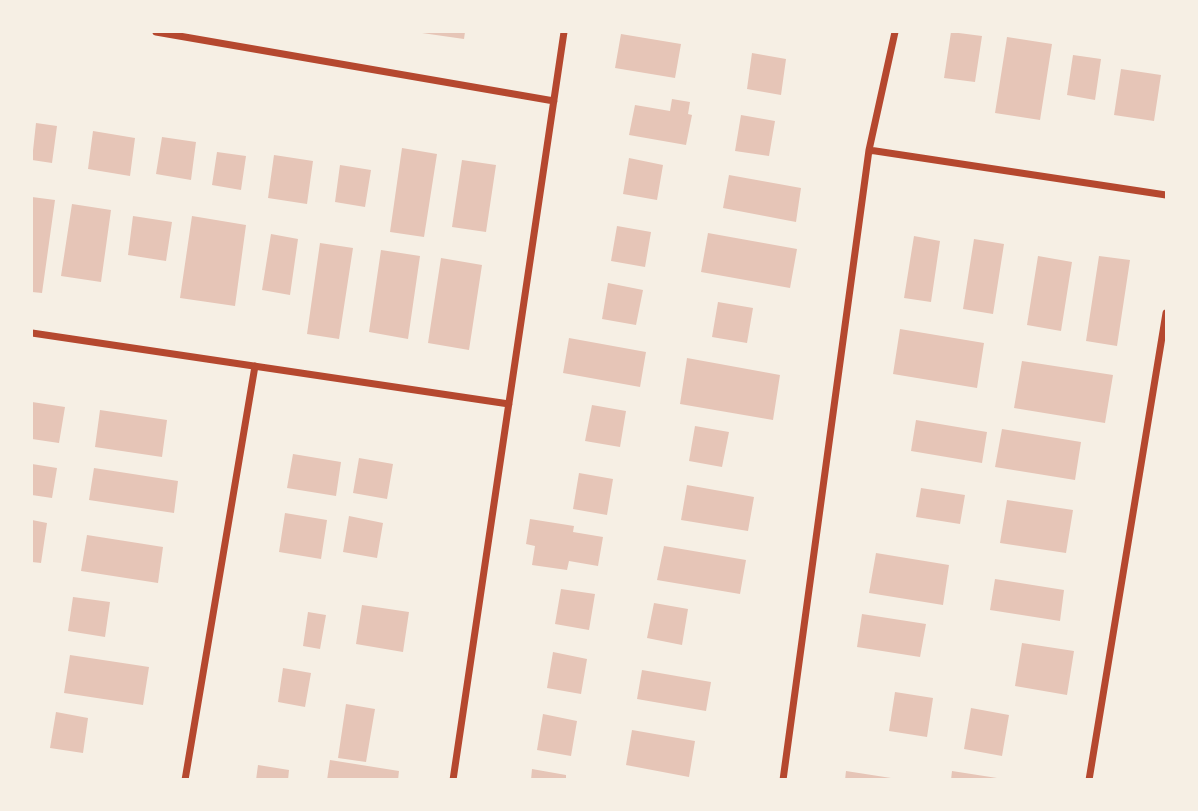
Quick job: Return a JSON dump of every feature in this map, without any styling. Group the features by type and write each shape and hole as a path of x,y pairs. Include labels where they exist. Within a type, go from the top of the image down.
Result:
{"street":[{"path":"156,32 554,101"},
{"path":"453,779 564,32"},
{"path":"783,779 869,150 895,32"},
{"path":"869,150 1167,195"},
{"path":"1089,779 1167,313"},
{"path":"32,333 509,404"},
{"path":"185,779 255,366"}],"building":[{"path":"423,32 465,32 464,39"},
{"path":"951,32 982,36 975,82 944,78"},
{"path":"621,34 681,44 675,78 615,68"},
{"path":"1007,37 1052,44 1040,120 995,113"},
{"path":"752,53 786,59 781,95 747,89"},
{"path":"1073,55 1101,59 1095,100 1067,95"},
{"path":"1121,69 1161,75 1154,121 1114,115"},
{"path":"672,99 690,102 688,114 692,115 686,145 629,135 635,105 670,111"},
{"path":"741,115 775,121 769,156 735,151"},
{"path":"36,123 57,126 52,163 32,160"},
{"path":"93,131 135,138 130,176 88,169"},
{"path":"162,137 196,142 191,180 156,174"},
{"path":"402,148 437,154 424,237 390,232"},
{"path":"217,152 246,156 241,190 212,185"},
{"path":"274,155 313,161 307,204 268,198"},
{"path":"629,158 663,165 657,200 623,194"},
{"path":"462,160 496,165 486,232 452,227"},
{"path":"340,165 371,170 365,207 335,202"},
{"path":"729,175 801,188 796,222 723,208"},
{"path":"32,197 55,200 42,293 32,292"},
{"path":"72,204 111,210 101,282 61,276"},
{"path":"133,216 172,222 166,261 128,255"},
{"path":"192,216 246,225 235,306 180,298"},
{"path":"617,226 651,232 645,267 611,261"},
{"path":"708,233 797,249 790,288 701,272"},
{"path":"271,234 298,239 290,295 262,290"},
{"path":"914,236 940,241 931,302 904,298"},
{"path":"974,239 1004,244 993,314 963,309"},
{"path":"320,243 353,248 339,339 307,334"},
{"path":"381,250 420,256 408,339 369,332"},
{"path":"1038,256 1072,262 1061,331 1027,325"},
{"path":"1099,256 1130,260 1117,346 1086,341"},
{"path":"441,258 482,265 469,350 428,343"},
{"path":"608,283 643,290 636,325 602,319"},
{"path":"718,302 753,308 747,343 712,337"},
{"path":"900,329 984,343 977,388 893,374"},
{"path":"569,338 646,352 640,387 563,373"},
{"path":"687,358 780,375 773,420 680,404"},
{"path":"1022,361 1113,375 1105,423 1014,408"},
{"path":"32,402 65,407 59,443 32,439"},
{"path":"592,405 626,411 620,447 585,441"},
{"path":"100,410 167,420 162,457 95,447"},
{"path":"916,420 987,432 982,463 911,451"},
{"path":"695,426 729,432 722,467 689,461"},
{"path":"1002,429 1081,442 1075,480 995,467"},
{"path":"293,454 341,462 336,496 287,488"},
{"path":"359,458 393,464 387,499 353,493"},
{"path":"32,464 57,468 52,498 32,495"},
{"path":"94,468 178,481 174,513 89,500"},
{"path":"579,473 613,479 607,515 573,509"},
{"path":"687,485 754,497 748,531 681,520"},
{"path":"921,488 965,495 960,524 916,517"},
{"path":"1007,500 1073,510 1066,553 1000,543"},
{"path":"285,513 327,520 321,559 279,552"},
{"path":"349,516 383,523 377,558 343,552"},
{"path":"530,519 574,526 573,532 603,537 598,566 569,561 567,570 532,565 535,546 526,544"},
{"path":"32,520 47,523 41,563 32,562"},
{"path":"87,535 163,547 158,583 81,571"},
{"path":"664,546 746,560 740,594 657,580"},
{"path":"876,553 949,565 943,605 869,593"},
{"path":"995,579 1064,590 1060,621 990,610"},
{"path":"561,589 595,594 589,630 555,624"},
{"path":"73,597 110,602 105,637 68,631"},
{"path":"654,603 688,609 682,645 647,638"},
{"path":"362,605 409,612 403,652 356,644"},
{"path":"308,612 326,615 320,649 303,646"},
{"path":"862,614 926,624 920,657 857,647"},
{"path":"1022,643 1074,651 1067,695 1015,686"},
{"path":"553,652 587,659 581,694 547,688"},
{"path":"70,655 149,667 143,705 64,693"},
{"path":"283,668 311,673 305,707 278,702"},
{"path":"642,670 711,682 706,711 637,699"},
{"path":"895,692 933,698 927,737 889,731"},
{"path":"346,704 375,709 366,762 338,758"},
{"path":"971,708 1009,715 1002,756 964,749"},
{"path":"56,712 88,718 83,753 50,748"},
{"path":"543,714 577,721 571,756 537,750"},
{"path":"632,730 695,741 689,777 626,765"},
{"path":"330,760 399,771 398,780 327,780"},
{"path":"258,765 289,770 288,780 256,780"},
{"path":"532,769 566,775 566,780 531,780"},
{"path":"846,771 891,778 891,780 845,780"},
{"path":"952,771 997,778 997,780 951,780"}]}
